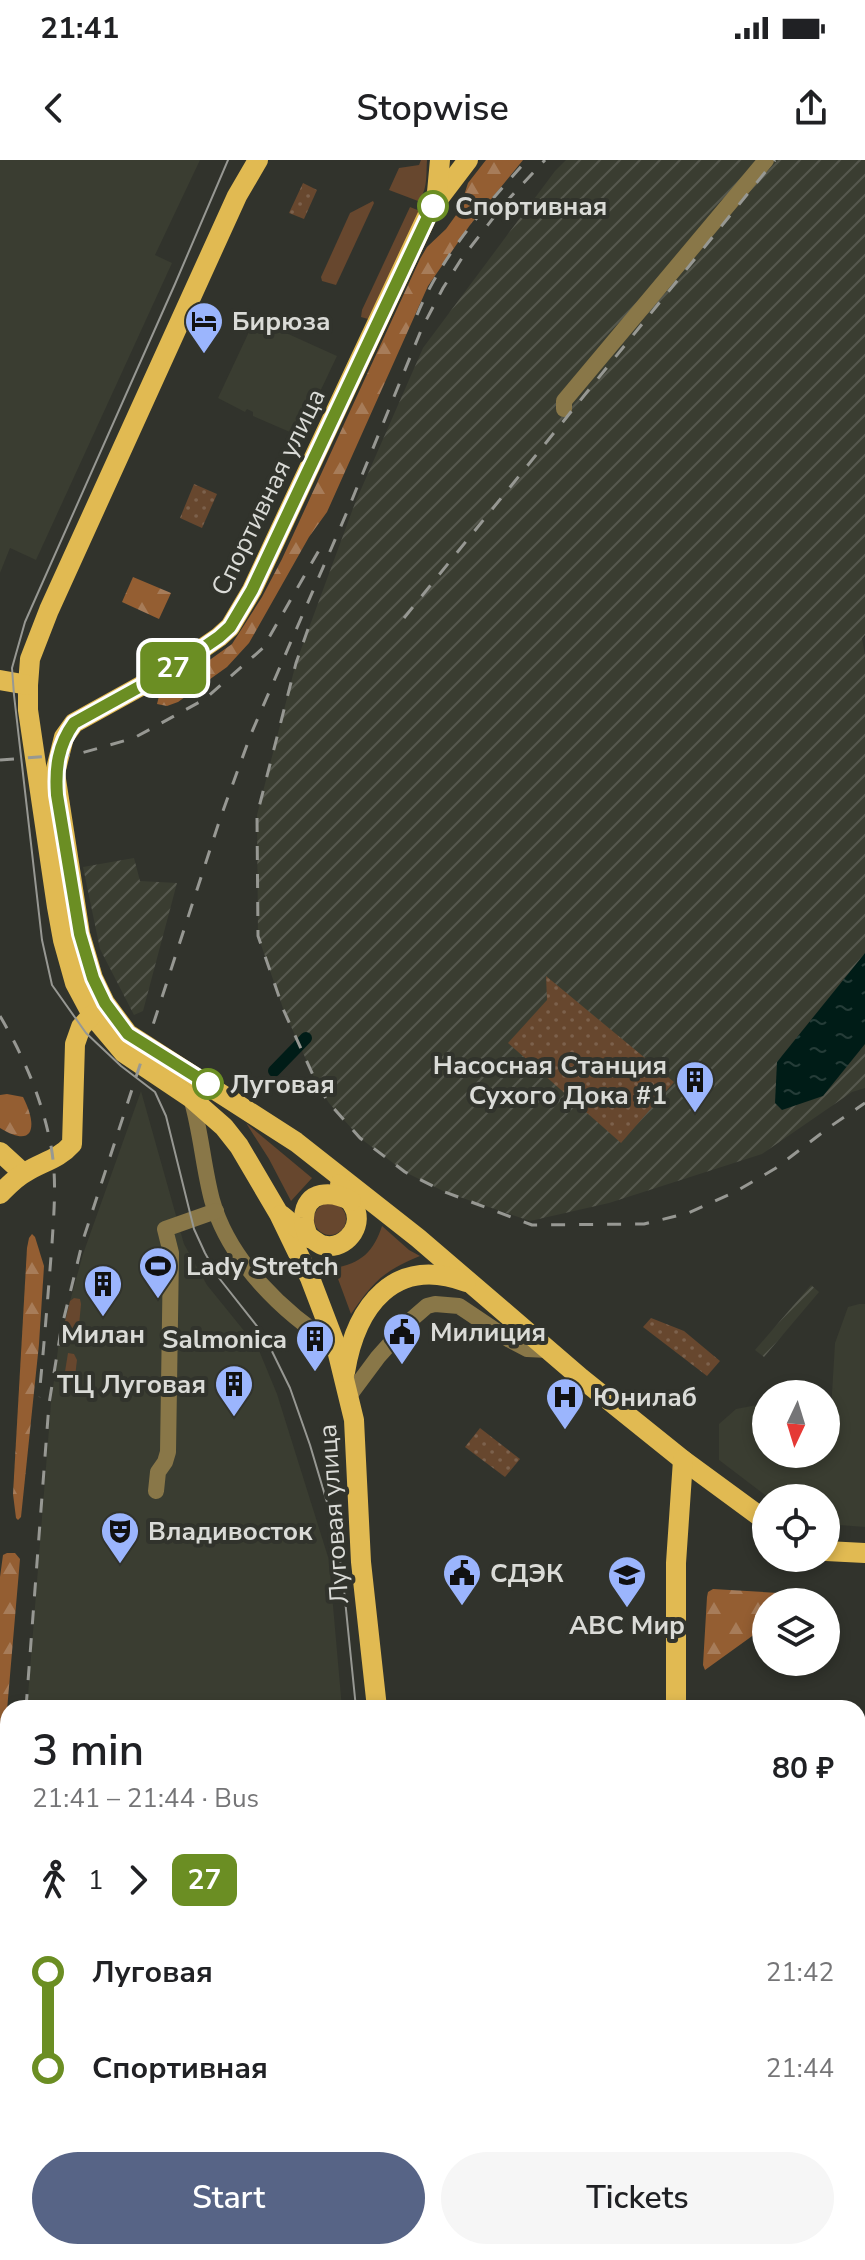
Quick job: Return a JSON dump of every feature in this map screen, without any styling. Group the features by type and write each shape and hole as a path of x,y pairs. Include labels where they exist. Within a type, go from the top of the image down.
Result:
{"main road":[{"path":"0,680 28,685 30,659 49,610 243,182 258,160"},
{"name":"Спортивная улица","path":"332,1171 285,1134 128,1034 105,1003 93,978 80,934 55,773 64,737 74,723 177,666 230,627 252,590 430,210 436,203 440,160"},
{"path":"436,203 468,160"},
{"name":"Луговая улица","path":"28,685 32,745 63,940 75,983 92,1015 124,1053 191,1098 224,1127 239,1146 279,1214 310,1278 336,1346 354,1420 361,1565 376,1700"},
{"path":"0,1194 23,1173 64,1153 72,1144 75,1044 81,1027 92,1015"},
{"path":"0,1152 23,1173"},
{"path":"279,1214 317,1242 328,1246 345,1241 357,1221 355,1210 332,1171"},
{"path":"332,1171 418,1238 683,1460 752,1511"},
{"path":"310,1278 304,1214 310,1202 322,1194 336,1193 348,1200 380,1209"},
{"path":"346,1387 348,1353 356,1330 371,1305 396,1282 408,1277 435,1274 474,1285"},
{"path":"676,1700 676,1563 683,1460"},
{"path":"840,1552 865,1553"}],"street":[{"path":"564,409 564,401 766,160"},
{"path":"191,1098 198,1119 208,1180 226,1234 270,1296 312,1331 336,1346"},
{"path":"156,1491 158,1472 168,1452 171,1253 165,1229 216,1211"},
{"path":"346,1387 412,1319 427,1306 435,1304 459,1306 527,1349 548,1350"}],"shaded area":[{"path":"0,160 200,160 155,255 172,263 36,560 10,548 0,573"},
{"path":"421,160 427,160 426,176 418,201 389,190 399,168 419,165"},
{"path":"566,160 865,160 865,635 862,639 865,655 865,1088 852,1092 762,1154 609,1203 530,1221 445,1192 405,1172 360,1138 329,1103 318,1086 284,1011 258,936 257,815 296,663 355,503 423,348"},
{"path":"303,183 317,190 304,219 289,213"},
{"path":"373,201 336,285 322,281 321,277 350,213"},
{"path":"410,207 420,211 368,319 361,317 362,310"},
{"path":"255,319 337,356 299,436 218,398"},
{"path":"194,484 217,494 202,528 180,518"},
{"path":"134,858 140,881 177,883 143,1011 134,1015 100,949 83,867"},
{"path":"546,976 674,1082 621,1143 508,1043 547,1000"},
{"path":"141,1091 184,1244 207,1285 258,1348 277,1394 329,1560 341,1700 28,1700 51,1403 59,1341 83,1254"},
{"path":"246,1123 312,1178 291,1201 269,1159"},
{"path":"330,1203 342,1207 346,1219 342,1231 330,1235 318,1231 314,1219 318,1207"},
{"path":"382,1226 420,1256 380,1279 351,1314 334,1268 365,1255 375,1243"},
{"path":"811,1285 819,1292 764,1357 755,1350"},
{"path":"80,1299 81,1304 78,1336 73,1340 64,1338 62,1334 70,1301"},
{"path":"865,1304 865,1527 840,1525 840,1484 752,1485 719,1460 719,1424 736,1409 752,1406 752,1468 840,1468 840,1380 833,1380 835,1343 848,1307"},
{"path":"651,1318 684,1331 720,1361 707,1376 643,1327"},
{"path":"68,1353 74,1354 77,1360 74,1385 63,1384"},
{"path":"480,1428 520,1459 505,1477 465,1447"}],"green space":[{"path":"486,160 523,160 470,225 428,286 327,512 309,537 249,643 227,667 178,702 167,706 157,704 159,696 232,644 262,597 420,259 459,211 468,183"},
{"path":"133,577 171,593 159,619 122,602"},
{"path":"0,1095 23,1097 28,1107 31,1124 27,1135 12,1134 0,1128"},
{"path":"32,1234 44,1266 39,1344 21,1517 18,1520 13,1494 27,1248"},
{"path":"15,1553 20,1559 8,1700 0,1700 0,1577 3,1555"},
{"path":"713,1589 752,1591 752,1636 705,1670 703,1665 708,1592"}],"water":[{"path":"865,953 865,1044 823,1096 782,1110 775,1103 777,1062"}],"waterway":[{"path":"274,1071 306,1038"}],"tram line":[{"path":"228,160 25,622 12,668 14,695 42,940 52,985 86,1033 155,1092 166,1116 194,1229 219,1278 264,1335 290,1388 329,1509 342,1570 355,1700"}],"railway":[{"path":"417,315 451,252 527,160"},
{"path":"27,1700 49,1404 61,1330 83,1240 220,819 251,734 422,328 462,258 505,203 545,160"},
{"path":"404,618 775,160"},
{"path":"0,760 78,754 134,738 205,699 263,648 322,545"},
{"path":"308,629 296,663 257,815 258,936 284,1011 318,1086 360,1138 405,1172 445,1192 532,1225 644,1224 688,1213 735,1192 776,1168 865,1103"},
{"path":"0,1016 37,1095 53,1158 54,1219 39,1397"}],"bus line":[{"name":"27","path":"208,1084 128,1034 105,1003 93,978 80,934 57,795 55,773 60,751 64,737 74,723 177,666 230,627 252,590 433,206"}],"place":[{"name":"Спортивная","path":"433,206"},
{"name":"Бирюза","path":"204,355"},
{"name":"Луговая","path":"208,1084"},
{"name":"Насосная Станция Сухого Дока #1","path":"695,1114"},
{"name":"Lady Stretch","path":"158,1300"},
{"name":"Милан","path":"103,1318"},
{"name":"Милиция","path":"402,1366"},
{"name":"Salmonica","path":"315,1373"},
{"name":"ТЦ Луговая","path":"234,1418"},
{"name":"Юнилаб","path":"565,1431"},
{"name":"Владивосток","path":"120,1565"},
{"name":"СДЭК","path":"462,1607"},
{"name":"ABC Мир","path":"627,1609"}]}
